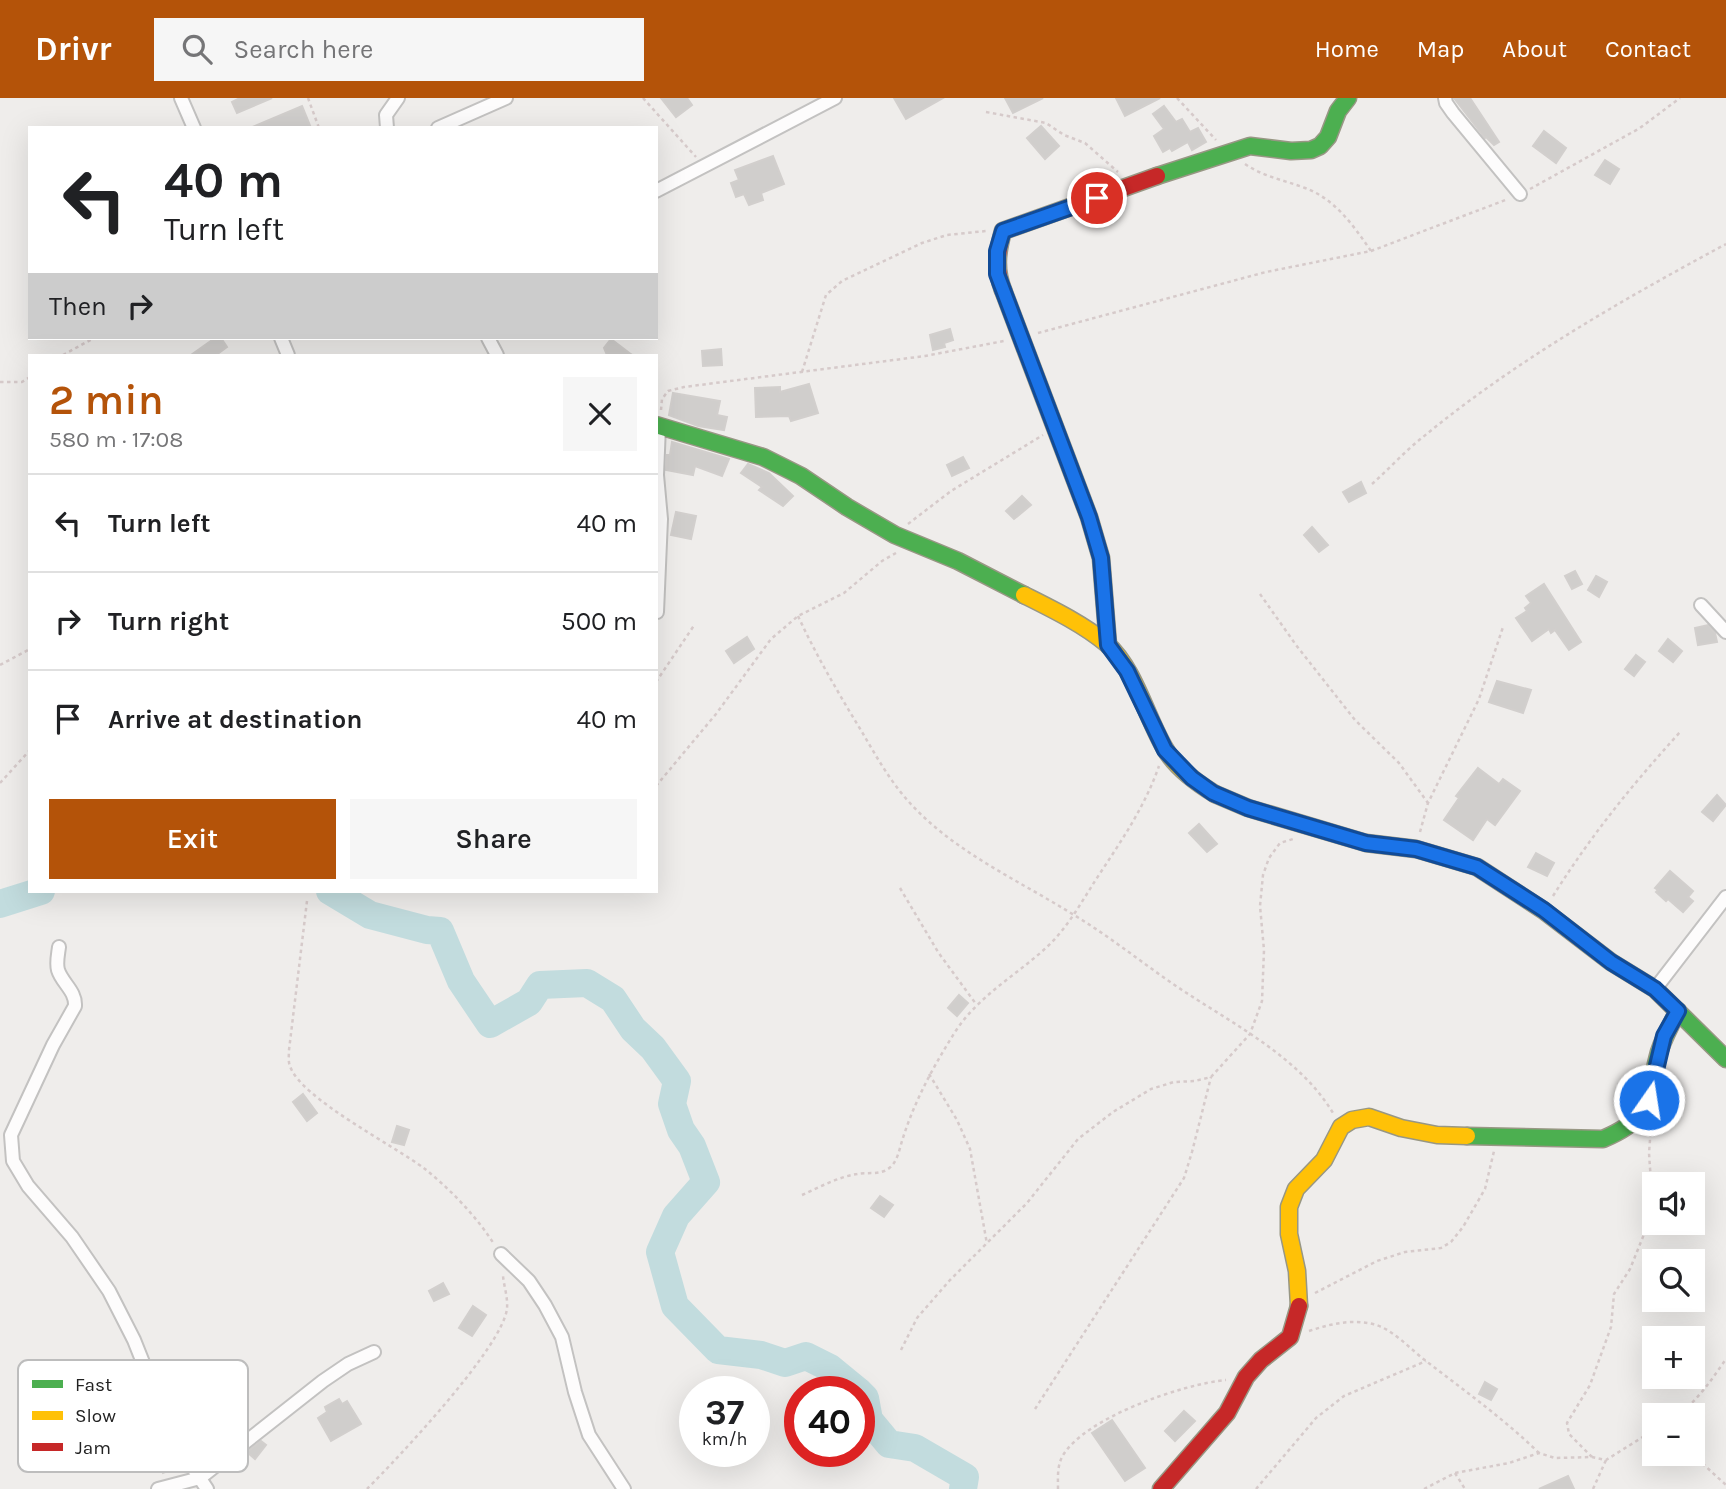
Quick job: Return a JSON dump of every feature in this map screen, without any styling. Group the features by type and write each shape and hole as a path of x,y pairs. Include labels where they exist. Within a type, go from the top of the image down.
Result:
{"street":[{"path":"181,98 193,126"},
{"path":"387,126 386,115 398,98"},
{"path":"443,126 506,98"},
{"path":"658,190 835,98"},
{"path":"1108,645 1101,558 1089,517 997,274 997,251 1003,231 1135,184 1262,144 1295,153 1308,151 1321,144 1328,136 1336,112 1348,98"},
{"path":"1445,98 1453,113 1520,194"},
{"path":"658,426 763,457 801,476 895,535 958,561 1061,614 1108,645 1127,671 1165,750 1192,778 1213,793 1248,808 1366,843 1416,849 1477,867 1544,910 1611,962 1655,989 1726,1059"},
{"path":"658,486 661,519 658,589"},
{"path":"1700,605 1726,632"},
{"path":"1655,989 1726,897"},
{"path":"60,947 57,969 72,992 75,1006 53,1045 11,1135 13,1161 27,1186 72,1237 109,1291 142,1360"},
{"path":"1161,1489 1227,1413 1246,1377 1271,1350 1290,1337 1300,1301 1289,1234 1289,1207 1296,1189 1324,1160 1341,1127 1352,1120 1369,1117 1401,1128 1437,1135 1604,1139 1619,1134 1634,1125 1644,1114 1664,1036 1678,1011"},
{"path":"500,1254 530,1281 562,1337 589,1435 624,1489"},
{"path":"248,1440 323,1381 348,1364 374,1352"},
{"path":"196,1472 207,1489"},
{"path":"158,1489 200,1478 208,1472"}],"path":[{"path":"308,98 318,126"},
{"path":"643,98 705,167"},
{"path":"1177,98 1228,153 1272,178 1306,188 1327,199 1349,219 1371,251"},
{"path":"658,421 662,399 667,391 925,356 1021,337 1266,272 1371,251 1520,194 1640,128 1680,98"},
{"path":"986,112 1046,123 1064,135 1085,143 1135,184"},
{"path":"801,373 826,295 842,281 922,243 947,235 1003,231"},
{"path":"1372,484 1422,438 1507,376 1598,317 1726,244"},
{"path":"66,354 90,340"},
{"path":"22,382 28,378"},
{"path":"0,382 28,384"},
{"path":"895,535 951,491 1055,428"},
{"path":"658,784 716,715 771,639 798,616 844,593 882,561 918,543"},
{"path":"1260,594 1355,720 1399,764 1428,803"},
{"path":"798,616 830,679 889,777 911,804 973,855 1074,914 1250,1034 1301,1073 1326,1101 1341,1127"},
{"path":"658,679 695,624"},
{"path":"1416,849 1428,803 1479,699 1503,627"},
{"path":"0,665 28,650"},
{"path":"1544,910 1580,853 1621,798 1681,731"},
{"path":"802,1195 848,1176 887,1170 897,1157 911,1113 929,1074 957,1029 976,1004 1050,944 1074,914 1130,829 1151,789 1165,750"},
{"path":"0,783 28,752"},
{"path":"1035,1409 1184,1178 1211,1077 1250,1034 1262,1001 1264,950 1260,906 1263,875 1269,858 1280,844 1293,839"},
{"path":"900,888 938,952 976,1004"},
{"path":"307,901 289,1050 290,1066 302,1084 345,1118 390,1144 426,1170 481,1223 500,1254 507,1309 496,1337 405,1451 368,1489"},
{"path":"929,1074 957,1120 970,1149 988,1244"},
{"path":"901,1350 917,1318 950,1280 1027,1203 1078,1139 1151,1089 1174,1082 1211,1077"},
{"path":"1592,1457 1569,1434 1566,1423 1590,1385 1611,1327 1614,1294 1630,1269 1653,1212 1649,1100"},
{"path":"1300,1301 1377,1261 1405,1252 1441,1248 1451,1242 1485,1189 1499,1137"},
{"path":"1290,1337 1329,1324 1350,1321 1376,1324 1401,1339 1452,1379 1539,1453"},
{"path":"1692,1403 1726,1359"},
{"path":"1256,1489 1316,1418 1345,1396 1426,1361"},
{"path":"1058,1489 1061,1458 1071,1444 1087,1431 1133,1408 1200,1382 1246,1377"},
{"path":"1593,1489 1606,1460 1642,1438"},
{"path":"1424,1489 1455,1473 1509,1463 1539,1453 1564,1458 1592,1457 1606,1460"},
{"path":"1705,1466 1726,1485"},
{"path":"1455,1473 1465,1489"}],"building":[{"path":"240,98 272,98 237,113 232,102"},
{"path":"661,98 687,98 692,105 676,117"},
{"path":"894,98 943,98 906,119"},
{"path":"1005,98 1043,98 1013,113"},
{"path":"1116,98 1160,98 1125,116"},
{"path":"1454,98 1470,98 1499,142 1494,145 1485,138"},
{"path":"302,106 310,126 255,126"},
{"path":"1164,106 1176,122 1182,119 1190,132 1198,128 1206,142 1192,150 1188,142 1172,151 1170,148 1163,152 1154,136 1164,129 1153,114"},
{"path":"1041,126 1059,146 1045,159 1027,138"},
{"path":"1544,131 1566,148 1556,163 1533,146"},
{"path":"773,156 784,184 761,193 763,200 749,205 744,194 736,197 731,183 739,180 735,170"},
{"path":"1605,160 1619,169 1610,184 1595,175"},
{"path":"950,329 953,340 944,343 945,347 933,350 930,335"},
{"path":"212,340 222,340 227,347 217,354 192,354"},
{"path":"612,340 631,354 607,354 604,348"},
{"path":"721,349 722,365 703,366 702,351"},
{"path":"809,384 818,413 791,421 789,416 756,417 755,388 780,387 780,392"},
{"path":"673,393 720,401 717,415 727,417 724,430 698,426 669,415"},
{"path":"672,442 729,459 722,476 695,466 693,475 666,470 667,455 670,455"},
{"path":"963,457 969,468 952,476 947,465"},
{"path":"748,464 769,473 793,496 783,506 759,490 762,487 741,473"},
{"path":"1361,482 1366,493 1349,502 1343,492"},
{"path":"1022,496 1031,505 1014,519 1006,511"},
{"path":"676,512 696,516 691,539 671,535"},
{"path":"1312,527 1328,545 1319,552 1304,535"},
{"path":"1575,571 1582,584 1572,589 1565,576"},
{"path":"1596,576 1607,582 1599,597 1588,590"},
{"path":"1544,584 1581,642 1569,650 1555,630 1551,633 1549,629 1532,641 1516,618 1527,611 1525,608 1531,603 1526,596"},
{"path":"1708,625 1715,633 1717,642 1698,645 1695,628"},
{"path":"747,637 754,649 734,663 726,651"},
{"path":"1668,639 1682,651 1673,662 1659,651"},
{"path":"1636,655 1645,662 1634,676 1625,669"},
{"path":"1497,681 1531,690 1523,713 1489,702"},
{"path":"1478,768 1499,784 1503,779 1520,791 1495,825 1487,819 1473,840 1444,820 1459,798 1456,796"},
{"path":"1717,795 1726,805 1713,821 1702,812"},
{"path":"1199,824 1217,844 1207,852 1189,833"},
{"path":"1536,853 1554,863 1547,876 1528,867"},
{"path":"1670,871 1693,891 1688,897 1693,901 1683,912 1656,892 1658,890 1655,888"},
{"path":"959,995 968,1003 957,1016 948,1008"},
{"path":"303,1094 317,1113 307,1121 293,1102"},
{"path":"397,1126 409,1130 404,1145 392,1142"},
{"path":"880,1196 893,1205 884,1217 871,1208"},
{"path":"443,1283 449,1294 434,1301 429,1291"},
{"path":"473,1306 486,1315 472,1336 459,1328"},
{"path":"1485,1382 1497,1389 1491,1400 1479,1394"},
{"path":"339,1399 342,1404 347,1401 361,1424 331,1441 318,1418 327,1412 325,1407"},
{"path":"1184,1411 1195,1421 1175,1441 1165,1431"},
{"path":"1112,1420 1145,1468 1125,1481 1092,1433"},
{"path":"261,1441 266,1445 255,1459 248,1451"},
{"path":"1568,1476 1574,1489 1539,1489"}],"waterway":[{"path":"0,904 35,893"},
{"path":"333,893 370,915 440,931 461,981 490,1024 529,1002 540,985 587,983 613,999 633,1029 653,1048 677,1081 672,1104 681,1130 692,1146 706,1182 676,1216 660,1252 675,1306 718,1350 761,1355 785,1363 806,1356 840,1376"},
{"path":"875,1427 889,1444 915,1448 965,1477 963,1489"}],"traffic: fast":[{"path":"1157,176 1250,146 1291,151 1311,150 1320,146 1328,137 1338,111 1348,98"},
{"path":"658,426 763,457 801,476 895,535 958,561 1024,595"},
{"path":"1215,794 1248,808 1366,843 1416,849 1477,867 1543,910 1611,962 1655,989 1726,1059"},
{"path":"1467,1136 1603,1139 1620,1131 1632,1123 1646,1105 1659,1052 1678,1011"}],"traffic: slow":[{"path":"1003,290 1089,517 1101,558 1108,645"},
{"path":"1024,595 1078,623 1107,644 1125,666 1168,754 1187,774 1215,794"},
{"path":"1299,1306 1297,1271 1289,1234 1289,1207 1296,1189 1324,1160 1341,1127 1352,1120 1369,1117 1401,1128 1437,1135 1467,1136"}],"traffic: jam":[{"path":"1003,290 998,261 1003,231 1157,176"},
{"path":"1161,1489 1227,1413 1246,1377 1261,1360 1290,1337 1299,1306"}],"route":[{"path":"1097,198 1003,231 997,251 997,274 1089,517 1101,558 1108,645 1127,671 1165,750 1192,778 1213,793 1248,808 1366,843 1416,849 1477,867 1544,910 1611,962 1655,989 1678,1011 1664,1036 1649,1100"}]}
